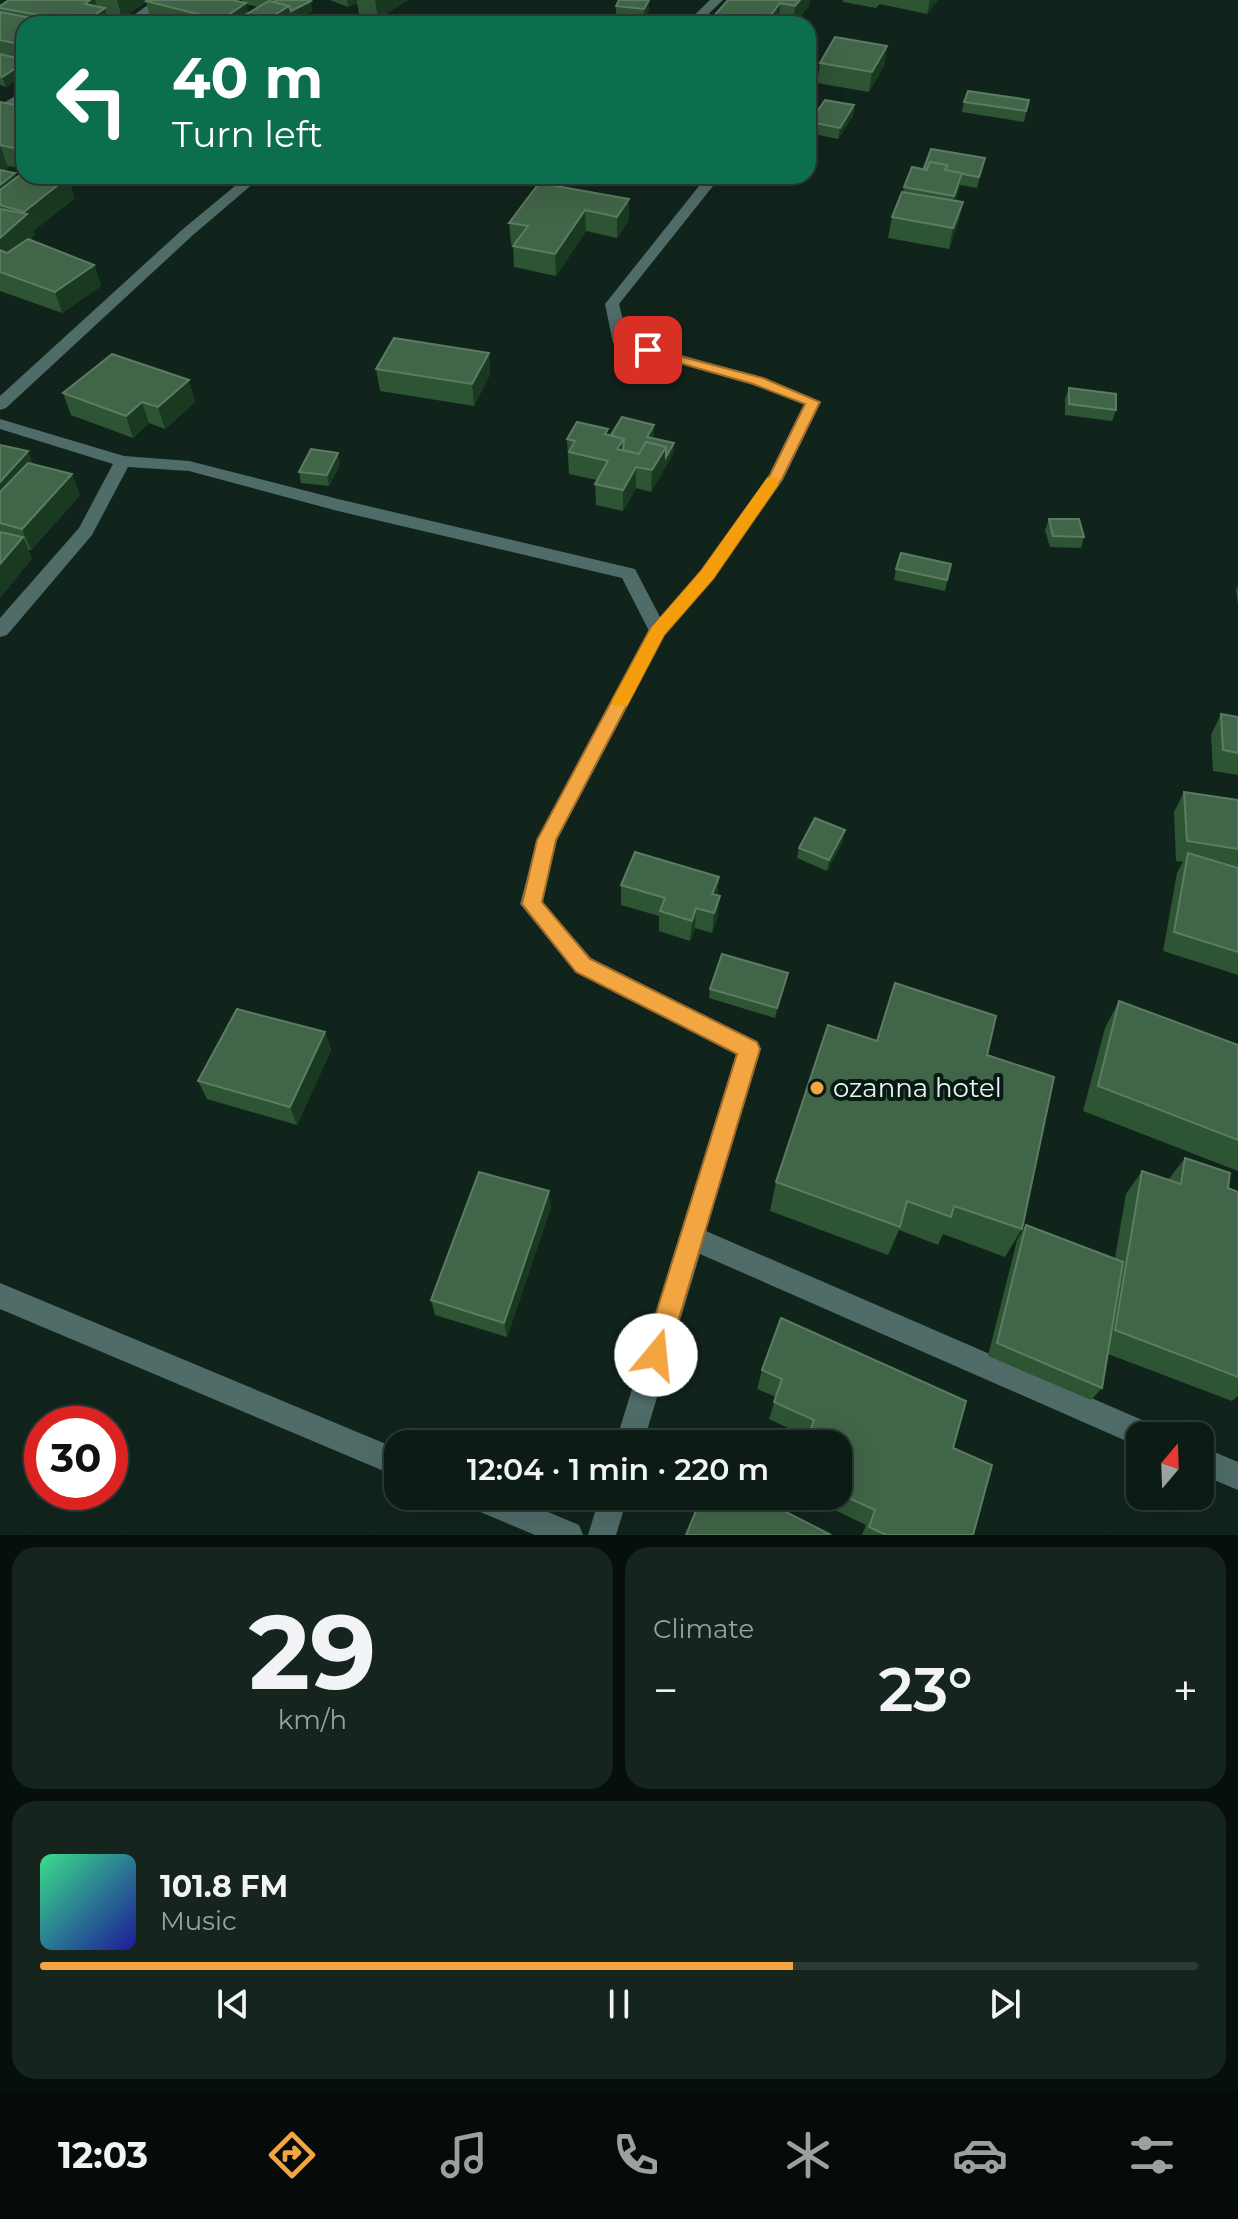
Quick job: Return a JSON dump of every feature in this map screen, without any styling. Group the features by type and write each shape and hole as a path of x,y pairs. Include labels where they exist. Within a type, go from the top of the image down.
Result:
{"street":[{"path":"139,16 163,0"},
{"path":"700,16 717,0"},
{"path":"0,405 188,232 245,184"},
{"path":"633,1430 749,1049 583,965 531,904 547,840 658,631 707,575 777,476 813,402 758,381 621,343 612,304 708,184"},
{"path":"0,424 123,461 189,466 338,505 629,573 658,631"},
{"path":"0,630 86,531 123,461"},
{"path":"691,1237 1126,1427"},
{"path":"0,1296 384,1457"},
{"path":"1214,1466 1238,1476"},
{"path":"509,1510 569,1535"},
{"path":"602,1535 610,1510"}],"building":[{"path":"9,0 90,0 85,4 105,8 93,16 44,16 0,6"},
{"path":"232,0 246,3 227,16 205,16 146,1"},
{"path":"619,0 649,0 644,9 616,6"},
{"path":"728,0 800,0 795,6 780,3 771,15 776,16 714,16"},
{"path":"269,1 289,6 273,16 243,16"},
{"path":"311,1 291,11 289,6 273,2"},
{"path":"0,12 21,16 16,16 16,43 0,40"},
{"path":"835,37 887,46 872,72 820,63"},
{"path":"0,54 16,58 16,68 0,76"},
{"path":"968,91 1029,100 1026,111 964,102"},
{"path":"825,100 854,105 840,128 816,123 816,113"},
{"path":"0,102 16,105 16,146 0,145"},
{"path":"931,149 985,158 979,177 946,171 947,165 930,162 927,169 924,168"},
{"path":"930,162 947,165 945,170 962,173 954,196 904,187 912,167 927,170"},
{"path":"0,170 15,173 0,185"},
{"path":"16,178 16,184 59,184 24,212 0,205 0,190"},
{"path":"538,184 629,199 617,217 585,210 555,254 513,246 528,226 509,223"},
{"path":"902,192 963,202 953,228 892,217"},
{"path":"0,209 27,214 0,238"},
{"path":"28,239 94,265 55,292 0,272 0,250 7,253"},
{"path":"394,338 489,353 472,384 376,369"},
{"path":"112,354 189,380 158,407 142,402 126,416 63,393"},
{"path":"1069,388 1116,394 1116,410 1069,404"},
{"path":"622,417 654,425 647,437 674,443 666,457 666,447 646,442 639,454 623,450 624,439 611,435"},
{"path":"577,422 608,429 605,434 624,439 617,449 639,454 646,442 666,447 652,470 636,467 623,490 595,484 608,461 569,452 575,441 567,439"},
{"path":"0,445 28,451 0,482"},
{"path":"311,449 338,453 327,475 299,472"},
{"path":"28,463 72,474 22,529 0,523 0,492"},
{"path":"1049,519 1079,519 1084,537 1053,536"},
{"path":"0,532 23,537 0,564"},
{"path":"901,553 951,564 947,580 896,569"},
{"path":"1221,714 1238,717 1238,753 1223,750"},
{"path":"1184,792 1238,800 1238,849 1187,841"},
{"path":"815,818 845,830 829,860 799,848"},
{"path":"635,852 719,877 712,894 720,896 714,913 696,908 692,921 660,911 665,898 621,885"},
{"path":"1188,853 1238,868 1238,952 1174,932"},
{"path":"722,954 788,973 777,1008 710,989"},
{"path":"895,983 996,1016 987,1055 1054,1077 1022,1229 954,1206 951,1217 907,1201 900,1227 776,1182 828,1025 877,1041"},
{"path":"1119,1001 1238,1045 1238,1140 1098,1086"},
{"path":"237,1009 325,1032 290,1107 198,1081"},
{"path":"1185,1158 1230,1173 1228,1188 1238,1192 1238,1377 1115,1330 1142,1171 1181,1184"},
{"path":"479,1172 549,1191 504,1323 431,1300"},
{"path":"1026,1225 1123,1262 1102,1388 997,1343"},
{"path":"781,1318 966,1401 953,1448 992,1465 973,1535 886,1535 869,1527 875,1510 852,1499 852,1430 811,1430 814,1420 774,1402 782,1379 762,1370"},
{"path":"696,1510 782,1510 831,1535 686,1535"}],"slow traffic":[{"path":"621,701 658,631 707,575 773,482"}],"place":[{"name":"ozanna hotel","path":"817,1088"}],"route":[{"path":"648,350 758,381 813,402 777,476 707,575 658,631 547,840 531,904 583,965 749,1049 656,1355"}]}
